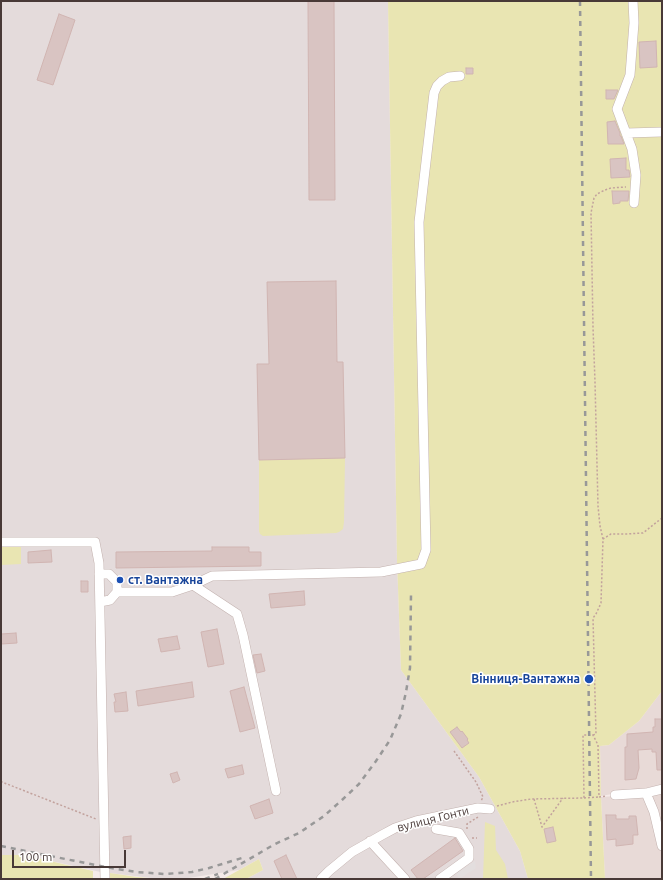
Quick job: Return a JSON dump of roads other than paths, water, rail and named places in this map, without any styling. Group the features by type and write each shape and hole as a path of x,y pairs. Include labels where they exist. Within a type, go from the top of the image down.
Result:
{"street":[{"path":"633,1 634,23 630,75 618,109 632,149 636,175 634,203"},
{"path":"117,592 172,592 193,585 212,576 381,572 421,564 426,550 419,222 434,93 442,80 449,77 460,76"},
{"path":"626,133 662,132"},
{"path":"1,542 95,542 99,563 105,879"},
{"path":"99,574 110,574 117,582 117,592 110,600 100,602"},
{"path":"193,585 237,614 243,635 276,791"},
{"path":"615,795 646,793 662,789"},
{"path":"646,793 656,819 662,846"},
{"name":"вулиця Гонти","path":"321,879 340,862 370,841 395,828 416,821 478,808 490,809"},
{"path":"436,829 459,833 469,853 469,858 440,879"},
{"path":"370,841 405,879"}],"railway":[{"path":"580,1 591,879"},
{"path":"215,879 275,844 299,833 324,816 359,784 376,761 390,740 401,714 406,692 410,668 411,595"},
{"path":"1,846 105,867 136,872 165,874 192,872 242,858"},
{"path":"205,879 218,874"}],"place":[{"name":"ст. Вантажна","path":"120,580"},
{"name":"Вінниця-Вантажна","path":"589,679"}]}
